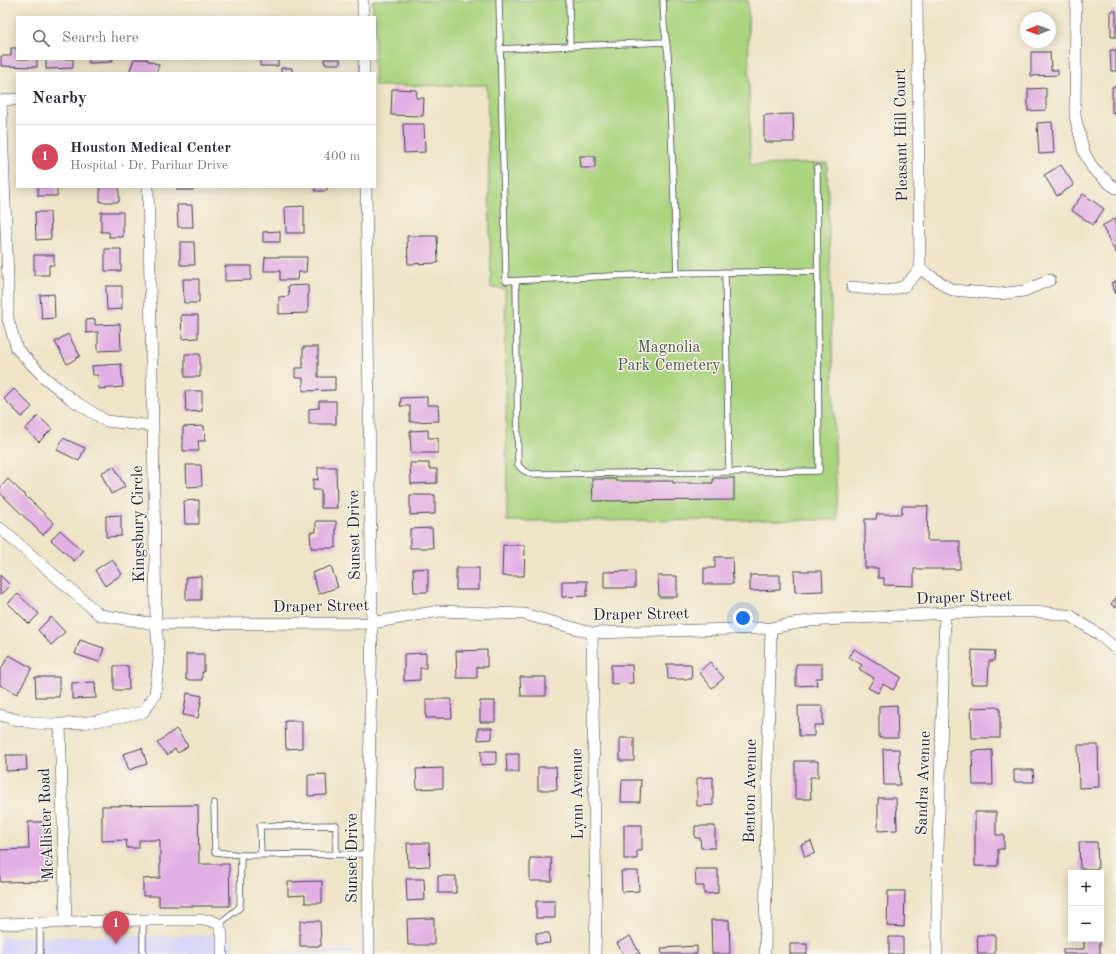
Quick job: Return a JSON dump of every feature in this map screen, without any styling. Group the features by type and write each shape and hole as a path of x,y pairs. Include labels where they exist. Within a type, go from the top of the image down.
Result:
{"street":[{"path":"363,0 363,16"},
{"name":"Pleasant Hill Court","path":"917,0 920,269"},
{"path":"1076,0 1075,116 1084,152 1093,169 1116,188"},
{"path":"364,60 364,72"},
{"path":"16,100 1,101 8,280 8,319 17,349 44,377 65,395 106,421 154,426"},
{"name":"Kingsbury Circle","path":"0,715 25,721 60,724 108,720 143,712 156,695 159,659 156,624 154,426 148,188"},
{"name":"Sunset Drive","path":"366,188 372,623 368,854 369,954"},
{"path":"852,287 887,291 905,286 920,269 952,290 999,294 1024,291 1050,280"},
{"name":"Draper Street","path":"0,528 100,615 156,624 372,623 439,611 524,614 592,633 771,628 809,621 945,613 1042,612 1071,616 1098,634 1116,649"},
{"name":"Sandra Avenue","path":"937,954 936,883 945,613"},
{"name":"Benton Avenue","path":"765,954 771,628"},
{"name":"Lynn Avenue","path":"592,633 596,914 595,954"},
{"name":"McAllister Road","path":"60,724 66,923"},
{"path":"0,924 143,920 210,920 219,924 222,935 222,954"}],"lane":[{"path":"499,0 506,281 725,272 818,270"},
{"path":"569,0 570,46"},
{"path":"663,0 664,25 668,54 677,274"},
{"path":"500,49 666,42"},
{"path":"516,281 518,465 523,470 530,474 819,471 817,168"},
{"path":"725,272 729,472"},
{"path":"214,802 215,852 241,855 368,854"},
{"path":"261,855 260,826 336,825 336,854"},
{"path":"219,924 240,907 241,855"},
{"path":"143,920 143,954"},
{"path":"40,923 40,954"}],"shaded area":[{"path":"231,935 233,953 355,950 355,954 0,954 0,937"}],"green space":[{"name":"Magnolia Park Cemetery","path":"373,0 748,0 750,165 827,163 837,520 507,521 505,289 491,288 487,85 376,86 376,72 374,72 373,60 376,60 376,16 373,16"}],"building":[{"path":"1111,11 1116,11 1116,37 1111,37"},
{"path":"11,48 16,48 16,60 37,60 37,67 1,66 1,56 11,56"},
{"path":"1110,50 1116,50 1116,71 1111,71"},
{"path":"1031,52 1050,52 1051,70 1058,70 1058,75 1031,76"},
{"path":"46,60 73,60 73,68 46,69"},
{"path":"88,60 113,60 113,62 88,63"},
{"path":"134,60 147,60 159,65 156,72 129,72"},
{"path":"260,60 278,60 278,66 260,66"},
{"path":"324,60 340,60 340,64 325,64"},
{"path":"281,68 292,68 292,72 281,72"},
{"path":"1112,87 1116,87 1116,112 1112,113"},
{"path":"1046,88 1046,110 1028,111 1028,89"},
{"path":"392,89 417,90 416,98 424,98 423,116 391,115"},
{"path":"793,114 794,142 764,142 764,115"},
{"path":"1052,122 1054,153 1039,154 1037,123"},
{"path":"403,124 424,124 425,152 404,153"},
{"path":"580,156 595,156 595,168 581,168"},
{"path":"1061,165 1074,185 1057,196 1044,175"},
{"path":"38,188 57,188 57,196 38,196"},
{"path":"100,188 119,188 119,202 100,202"},
{"path":"177,188 193,188 193,190 177,190"},
{"path":"315,188 327,188 327,191 315,191"},
{"path":"1083,194 1104,209 1093,225 1071,210"},
{"path":"177,205 192,205 193,227 178,227"},
{"path":"304,206 304,233 286,233 285,207"},
{"path":"35,212 50,212 51,239 36,240"},
{"path":"101,212 123,212 123,237 109,237 109,232 101,232"},
{"path":"1116,218 1116,253 1102,226"},
{"path":"280,231 280,242 263,242 263,232"},
{"path":"407,236 437,236 438,263 408,264"},
{"path":"180,242 194,242 195,265 180,265"},
{"path":"105,249 121,249 121,271 105,271"},
{"path":"34,255 54,255 54,265 49,265 49,275 34,275"},
{"path":"265,257 307,257 306,272 298,272 297,280 280,280 280,271 264,271"},
{"path":"225,266 251,266 251,280 225,281"},
{"path":"183,279 199,279 199,303 184,303"},
{"path":"1116,281 1116,294 1111,283"},
{"path":"308,285 308,313 279,314 279,297 289,296 288,286"},
{"path":"106,286 122,286 122,309 107,310"},
{"path":"54,294 55,318 42,319 40,295"},
{"path":"181,315 198,315 198,338 182,339"},
{"path":"95,319 95,325 120,324 121,350 98,351 98,332 86,333 86,320"},
{"path":"68,334 80,356 67,364 55,342"},
{"path":"303,347 318,347 318,377 335,377 335,390 303,391 303,378 295,378 295,368 303,368"},
{"path":"185,354 200,354 200,377 185,377"},
{"path":"121,364 123,387 99,389 98,375 93,375 92,366"},
{"path":"14,389 32,407 22,417 4,399"},
{"path":"185,391 202,391 202,411 186,412"},
{"path":"427,397 427,405 438,405 439,421 410,422 410,406 400,406 401,398"},
{"path":"319,401 336,401 336,424 309,424 309,409 319,408"},
{"path":"38,416 52,429 39,442 25,429"},
{"path":"204,426 205,441 198,441 199,451 183,451 183,427"},
{"path":"428,430 428,438 438,438 438,453 411,453 410,431"},
{"path":"63,438 85,448 79,461 57,450"},
{"path":"410,463 429,463 429,469 437,469 437,483 411,484"},
{"path":"186,465 201,465 202,486 187,487"},
{"path":"114,466 125,487 111,494 101,473"},
{"path":"318,467 336,467 337,508 321,508 321,490 313,490 313,479 318,480"},
{"path":"713,478 734,478 734,500 593,501 592,479 616,479 616,481 673,481 673,483 713,483"},
{"path":"8,479 54,523 43,535 0,493 0,488"},
{"path":"410,495 435,495 435,514 410,515"},
{"path":"199,500 199,524 185,524 184,501"},
{"path":"902,506 928,506 927,541 960,541 960,569 914,569 914,586 884,585 884,578 878,578 878,568 865,568 865,519 876,519 877,514 902,514"},
{"path":"121,515 121,536 106,537 106,516"},
{"path":"316,521 336,521 336,548 311,548 310,532 316,532"},
{"path":"432,528 433,548 410,548 410,529"},
{"path":"60,530 83,551 74,561 51,540"},
{"path":"503,545 525,545 524,576 502,576"},
{"path":"715,557 732,557 733,584 704,584 704,568 715,568"},
{"path":"112,559 122,574 105,586 95,570"},
{"path":"331,566 338,587 319,594 312,573"},
{"path":"428,568 428,592 414,592 413,569"},
{"path":"456,568 479,568 479,590 456,590"},
{"path":"635,571 635,588 604,588 604,572"},
{"path":"794,571 822,571 823,591 795,592"},
{"path":"0,575 10,585 0,595"},
{"path":"750,575 780,575 780,590 750,591"},
{"path":"201,576 201,600 186,600 186,577"},
{"path":"658,576 677,576 677,597 659,597"},
{"path":"562,581 587,581 587,596 562,597"},
{"path":"18,594 39,614 29,624 8,603"},
{"path":"1116,598 1116,608 1111,604"},
{"path":"51,617 65,632 51,645 38,630"},
{"path":"80,640 104,648 99,662 75,654"},
{"path":"854,649 901,677 893,690 883,684 878,693 868,688 874,678 859,669 862,665 849,657"},
{"path":"487,650 487,667 477,667 477,678 457,678 456,651"},
{"path":"972,650 995,651 994,661 989,661 988,684 971,684"},
{"path":"426,653 426,668 420,668 420,680 404,681 404,654"},
{"path":"186,654 204,654 204,672 202,672 202,680 186,680"},
{"path":"9,655 32,668 17,694 0,685 0,671"},
{"path":"710,662 724,678 712,688 699,672"},
{"path":"667,664 691,664 692,679 668,679"},
{"path":"796,664 822,664 822,678 816,678 817,685 796,686"},
{"path":"611,665 632,665 633,683 611,684"},
{"path":"114,666 128,666 129,690 114,690"},
{"path":"35,677 59,677 59,697 36,697"},
{"path":"520,677 546,677 546,696 521,696"},
{"path":"95,682 96,698 72,699 72,683"},
{"path":"187,693 202,696 198,718 183,715"},
{"path":"426,699 451,699 452,718 426,718"},
{"path":"480,701 495,701 495,722 480,722"},
{"path":"897,705 898,738 879,738 879,706"},
{"path":"798,706 823,706 823,725 814,725 814,736 799,736"},
{"path":"1000,707 1000,738 972,738 971,708"},
{"path":"285,721 302,721 302,748 286,749"},
{"path":"478,728 492,728 492,739 478,740"},
{"path":"176,729 188,746 178,753 175,749 167,755 157,743"},
{"path":"620,738 634,738 634,761 620,761"},
{"path":"1078,745 1098,745 1099,787 1079,788"},
{"path":"142,748 147,764 129,770 123,754"},
{"path":"883,749 899,749 900,785 884,785"},
{"path":"992,750 993,785 973,785 972,751"},
{"path":"481,751 496,751 496,764 481,765"},
{"path":"506,754 519,754 519,772 507,772"},
{"path":"6,755 26,755 27,770 6,771"},
{"path":"795,761 818,761 818,777 810,777 811,799 795,799"},
{"path":"538,767 556,767 557,790 538,790"},
{"path":"443,768 443,788 417,789 416,769"},
{"path":"1014,770 1033,770 1034,782 1014,782"},
{"path":"326,774 327,795 308,796 308,775"},
{"path":"713,777 713,805 697,806 697,778"},
{"path":"622,780 641,780 640,802 621,802"},
{"path":"878,798 896,798 897,830 878,831"},
{"path":"198,805 199,864 229,864 230,906 159,906 159,896 143,896 143,879 160,878 160,840 139,840 139,848 127,848 126,840 102,841 102,806"},
{"path":"975,812 996,812 996,835 1004,835 1004,849 998,849 998,866 975,866"},
{"path":"28,822 47,822 48,881 0,882 0,850 29,849"},
{"path":"624,825 642,825 642,851 637,851 637,859 624,859"},
{"path":"695,826 715,826 715,848 701,848 700,838 695,838"},
{"path":"811,841 815,853 805,857 801,845"},
{"path":"1079,842 1097,842 1098,869 1080,869"},
{"path":"407,843 429,843 430,866 408,867"},
{"path":"530,858 551,858 552,881 530,881"},
{"path":"695,869 718,869 718,893 704,894 704,886 696,886"},
{"path":"621,871 638,871 639,891 622,892"},
{"path":"438,876 456,876 456,893 438,893"},
{"path":"406,879 424,879 425,900 407,901"},
{"path":"322,881 322,903 305,903 305,895 288,896 288,882"},
{"path":"888,891 905,891 904,927 887,926"},
{"path":"536,901 555,901 555,918 536,918"},
{"path":"434,918 434,945 408,945 407,919"},
{"path":"711,920 729,920 730,954 712,954"},
{"path":"300,921 320,921 321,946 300,946"},
{"path":"536,933 549,933 550,943 536,944"},
{"path":"977,935 995,935 995,954 978,954"},
{"path":"630,936 640,954 623,954 617,943"},
{"path":"889,937 903,937 903,954 889,954"},
{"path":"1084,942 1100,942 1100,954 1063,954 1063,949 1084,949"},
{"path":"790,944 807,944 807,954 790,954"},
{"path":"697,946 697,954 662,954 661,948"}],"place":[{"name":"Houston Medical Center","path":"116,944"}]}
